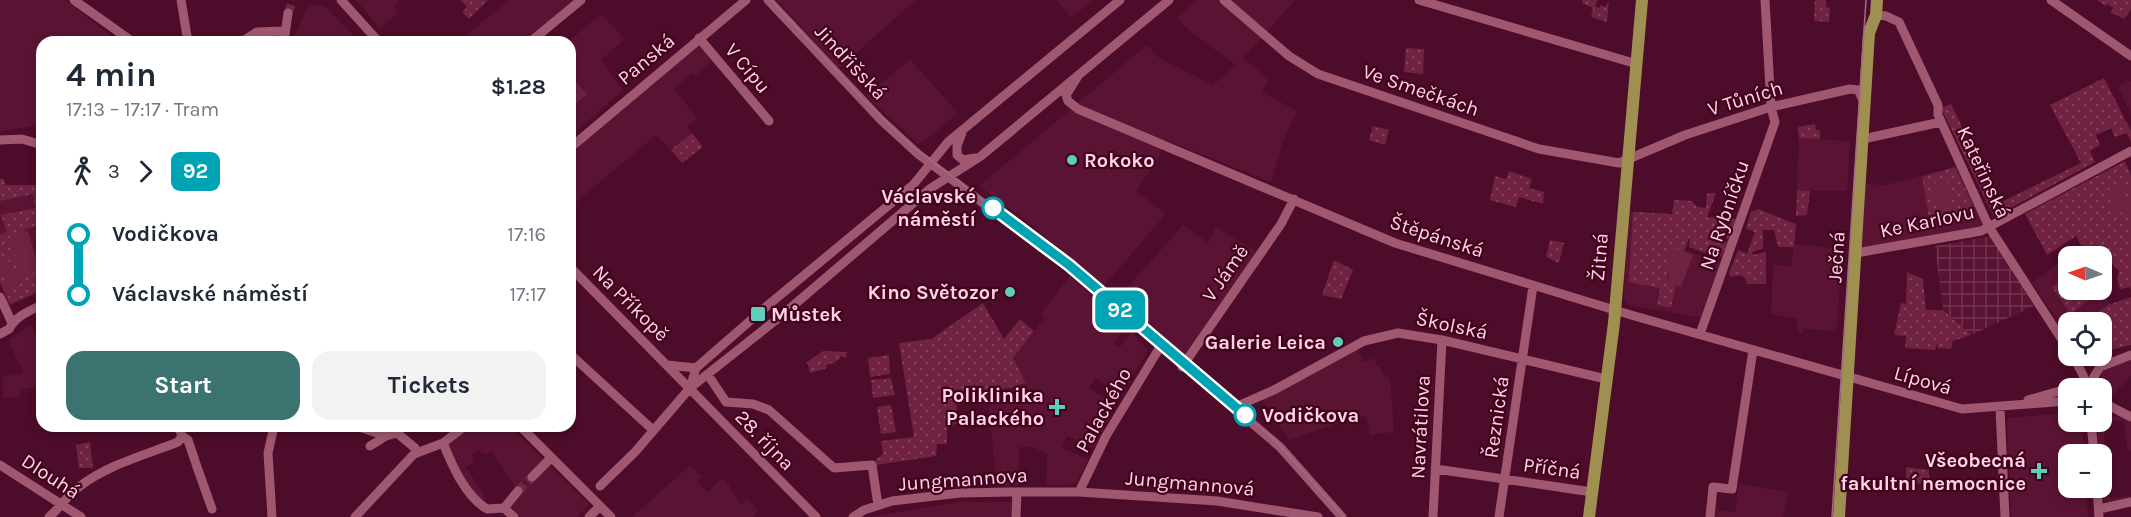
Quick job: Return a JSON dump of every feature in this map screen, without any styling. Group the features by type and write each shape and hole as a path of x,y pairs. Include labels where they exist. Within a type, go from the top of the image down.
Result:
{"main road":[{"name":"Žitná","path":"1589,517 1615,310 1642,0"},
{"name":"Ječná","path":"1839,517 1843,376 1856,253 1869,33 1876,15 1877,0"}],"street":[{"path":"74,0 125,36"},
{"path":"181,0 187,36"},
{"path":"341,0 374,36"},
{"path":"537,36 581,0"},
{"name":"Panská","path":"576,143 746,0"},
{"name":"Jindřišská","path":"768,0 881,120 930,163"},
{"path":"690,388 696,369 913,185 948,142 1120,0"},
{"path":"600,486 690,388 774,321 931,188 981,156 1169,0"},
{"name":"Ve Smečkách","path":"1224,0 1289,56 1318,74 1539,149 1618,163 1628,158"},
{"path":"1419,0 1637,64"},
{"name":"Na Rybníčku","path":"1700,334 1775,122 1771,107 1765,0"},
{"path":"2051,0 2131,57"},
{"path":"284,36 288,13"},
{"name":"Kateřinská","path":"1876,15 1886,16 1899,22 1938,105 1941,122 1989,227 2058,334"},
{"path":"251,36 257,32 284,31"},
{"name":"V Cípu","path":"699,38 769,121"},
{"name":"Štěpánská","path":"1078,76 1066,95 1068,101 1078,109 1294,198 1395,243 1533,286 1843,376"},
{"name":"V Tůních","path":"1628,158 1684,135 1771,107 1854,89 1860,93 1865,106"},
{"path":"1863,139 1941,122"},
{"path":"964,131 958,142 957,155 966,160 981,156"},
{"path":"0,140 28,140 36,143"},
{"name":"Ke Karlovu","path":"1856,253 1975,232 1989,227 2131,151"},
{"path":"930,163 1068,267 1182,367 1233,408 1301,468 1342,517"},
{"name":"V Jámě","path":"1182,367 1281,224 1294,198"},
{"name":"Na Příkopě","path":"576,277 667,364"},
{"name":"Řeznická","path":"1499,517 1533,286"},
{"path":"0,297 12,323"},
{"path":"0,334 9,329 12,323 36,309"},
{"path":"765,309 774,321"},
{"name":"Školská","path":"1233,408 1378,336 1403,333 1606,379"},
{"name":"Navrátilova","path":"1433,517 1442,340"},
{"name":"Palackého","path":"1079,492 1106,436 1160,347"},
{"path":"1710,517 1713,487 1732,489 1753,350"},
{"path":"2093,378 2100,367 2131,355"},
{"path":"576,359 653,430"},
{"path":"667,364 696,369"},
{"path":"667,364 690,388"},
{"path":"708,375 715,390 726,402 753,404 769,410 834,468 872,465 878,505"},
{"name":"Lípová","path":"1843,376 1962,409 2000,408 2058,401"},
{"name":"28. října","path":"690,388 816,517"},
{"name":"Lípová","path":"2000,408 2058,391"},
{"path":"2112,402 2131,417"},
{"path":"2112,406 2121,410"},
{"path":"2000,408 2005,517"},
{"path":"180,432 188,441 212,509"},
{"path":"272,432 268,453 272,517"},
{"path":"374,432 386,436"},
{"path":"370,446 392,432"},
{"path":"397,432 415,448 417,453"},
{"path":"355,517 417,453 443,443 457,432"},
{"path":"526,432 611,517"},
{"path":"49,517 69,495 86,482 110,468 178,442 182,436"},
{"path":"443,443 454,469 474,498 487,509 504,508 514,517"},
{"path":"532,477 551,458"},
{"name":"Dlouhá","path":"2,464 81,517"},
{"name":"Příčná","path":"1436,469 1592,492"},
{"path":"504,508 518,491"},
{"path":"1016,517 1017,492"},
{"name":"Jungmannova","path":"853,517 878,505 960,493 1079,492"},
{"name":"Jungmannová","path":"1079,492 1217,501 1318,517"},
{"path":"2098,498 2099,513 2131,502"},
{"path":"590,517 600,506"}],"shaded area":[{"path":"0,0 66,0 111,36 36,36 36,126 0,131"},
{"path":"356,0 400,0 394,6 398,13 380,29"},
{"path":"461,0 488,0 469,19 462,12 467,7"},
{"path":"509,0 576,0 543,36 465,36"},
{"path":"777,0 916,0 839,68"},
{"path":"1056,0 1093,0 1071,18"},
{"path":"1196,0 1295,0 1243,58 1269,80 1262,92 1297,111 1283,141 1271,182 1166,140 1159,157 1136,191 1166,214 1103,287 1033,226 979,186 1147,45 1159,58 1213,85 1236,65 1192,33 1176,18"},
{"path":"1582,0 1598,0 1595,6 1599,8 1601,5 1605,7 1609,1 1607,22 1591,17 1593,8 1582,3"},
{"path":"1815,0 1826,0 1826,7 1830,8 1829,22 1814,21"},
{"path":"2097,0 2131,0 2131,9 2124,19 2110,12 2113,8 2108,4 2106,6"},
{"path":"308,5 325,6 354,36 295,36"},
{"path":"601,14 625,39 601,60 623,90 576,132 576,36"},
{"path":"697,43 713,60 696,76 693,73 674,89 698,118 687,127 692,133 671,150 656,135 576,202 576,150"},
{"path":"1406,48 1424,49 1423,74 1404,72"},
{"path":"910,59 958,113 919,145 866,96"},
{"path":"2104,78 2131,131 2131,142 2127,133 2115,137 2111,128 2096,135 2100,145 2090,151 2095,162 1994,217 1941,108 1951,104 1999,203 2081,163 2050,105"},
{"path":"2127,80 2131,81 2131,114 2118,87"},
{"path":"576,82 587,94 576,104"},
{"path":"1815,124 1816,130 1820,130 1820,139 1799,138 1798,127"},
{"path":"1373,126 1389,130 1385,145 1369,140"},
{"path":"692,133 703,147 682,163 671,150"},
{"path":"1799,138 1850,141 1847,191 1797,190"},
{"path":"2125,161 2131,175 2131,291 2130,287 2120,289 2117,278 2119,271 2112,264 2112,246 2082,246 2076,236 2047,255 2025,214"},
{"path":"1958,166 1985,222 1981,227 1861,250 1866,184 1886,185"},
{"path":"1955,167 1975,209 1971,203 1972,208 1967,211 1929,218 1922,177"},
{"path":"1509,171 1532,179 1529,188 1544,192 1543,204 1519,197 1516,207 1490,200 1495,176 1506,179"},
{"path":"0,179 4,179 5,185 36,185 36,226 24,229 36,260 36,293 10,304 0,282 0,235 7,232 1,215 35,208 33,194 0,201"},
{"path":"1947,181 1954,211 1938,214 1931,184"},
{"path":"2122,184 2129,211 2116,214 2109,187"},
{"path":"4,185 36,185 36,294 9,306 0,284 0,188"},
{"path":"1797,190 1810,191 1807,215 1796,216"},
{"path":"1707,193 1716,193 1707,217 1736,219 1728,240 1725,235 1721,236 1721,243 1728,241 1722,256 1719,258 1689,247 1690,235 1684,252 1672,248 1667,280 1676,285 1671,308 1657,305 1660,288 1629,282 1633,212 1672,214 1674,200 1692,201 1697,207 1706,208"},
{"path":"1758,209 1796,224 1794,247 1778,247 1774,230 1763,230 1763,248 1752,252 1753,255 1766,252 1766,284 1747,284 1745,278 1740,275 1731,277 1729,274 1738,250 1747,254 1755,232 1746,229 1751,212"},
{"path":"1628,211 1700,216 1684,250 1723,264 1703,318 1628,305 1624,297"},
{"path":"1183,225 1208,243 1216,227 1259,253 1184,358 1117,299"},
{"path":"28,231 36,258 36,272 21,276 9,237"},
{"path":"1991,236 2034,306 1971,335 1943,310 1935,246"},
{"path":"1550,240 1564,243 1559,263 1546,257"},
{"path":"1794,244 1842,249 1837,331 1803,329 1802,333 1797,332 1797,319 1771,314 1773,265 1791,266"},
{"path":"1672,247 1693,255 1681,287 1668,282 1669,273 1664,272"},
{"path":"7,258 21,282 10,289 0,270 0,261"},
{"path":"1334,260 1353,270 1341,299 1322,295"},
{"path":"2058,264 2058,283 2052,287 2058,296 2058,300 2061,300 2069,312 2058,312 2058,321 2032,283"},
{"path":"1907,272 1923,279 1926,310 1943,310 1971,335 1953,341 1951,349 1938,348 1937,344 1935,350 1905,348 1906,336 1894,335 1901,303 1906,304"},
{"path":"1070,276 1124,325 1114,345 1120,347 1131,332 1148,350 1122,395 1095,378 1089,388 1116,405 1094,448 1067,436 1062,448 1088,459 1077,482 1068,485 1046,485 1047,454 1033,447 1019,447 1019,485 997,486 987,395 1026,383 1013,358 1045,317 1041,314"},
{"path":"2058,283 2058,296 2052,287"},
{"path":"2131,297 2131,345 2112,350 2112,312 2098,312 2108,305"},
{"path":"2061,300 2089,300 2073,312 2069,312"},
{"path":"2089,300 2108,300 2111,306 2108,305 2099,312 2071,312"},
{"path":"983,303 1004,339 1020,319 1034,331 1013,358 1026,383 956,402 958,423 947,428 947,444 937,444 936,456 876,465 876,459 883,454 881,441 914,437 899,343 931,339"},
{"path":"31,325 36,333 36,387 20,390 20,397 3,398 2,377 24,373 8,340"},
{"path":"1357,349 1364,362 1375,358 1376,366 1379,366 1385,377 1390,377 1394,432 1370,435 1366,416 1289,440 1262,399"},
{"path":"823,351 847,352 846,358 840,356 840,359 834,362 836,367 833,363 828,364 825,369 810,373 807,362"},
{"path":"889,355 890,374 870,377 868,358"},
{"path":"2131,359 2131,376 2112,396 2112,378 2101,378 2102,372"},
{"path":"891,378 895,395 873,398 871,380"},
{"path":"891,405 896,432 881,434 877,407"},
{"name":"Všeobecná fakultní nemocnice","path":"2058,414 2058,432 2082,432 2084,444 2058,444 2058,498 2087,498 2088,517 2011,517 2007,418"},
{"path":"2124,416 2131,421 2131,451 2127,449 2124,420 2112,421 2112,417"},
{"path":"464,432 516,432 589,504 577,517 520,517 504,501 513,492 514,486 492,452 485,455 478,450 472,454 474,462 466,467 486,498 481,502 468,487 448,445"},
{"path":"2097,432 2104,432 2104,444 2098,444"},
{"path":"90,442 93,468 79,468 76,445"},
{"path":"690,465 702,477 697,482 708,492 720,480 725,479 741,505 747,499 758,509 753,517 632,517"},
{"path":"1906,467 1929,470 1929,483 1906,484"},
{"path":"1739,484 1788,492 1783,517 1716,517 1716,510 1735,512"},
{"path":"2131,496 2131,500 2111,504 2104,501 2104,498"},
{"path":"959,502 1015,502 1015,517 870,517"}],"tunnel":[{"path":"288,13 293,0"},
{"path":"518,491 532,477"}],"tram line":[{"path":"771,0 863,99 912,146 1070,266 1275,440 1344,517"},
{"path":"1832,517 1866,0"},
{"name":"92","path":"993,208 1069,265 1183,365 1245,415"}],"place":[{"name":"Rokoko","path":"1072,160"},
{"name":"Václavské náměstí","path":"993,208"},
{"name":"Kino Světozor","path":"1010,292"},
{"name":"Můstek","path":"758,314"},
{"name":"Galerie Leica","path":"1338,342"},
{"name":"Poliklinika Palackého","path":"1057,407"},
{"name":"Vodičkova","path":"1245,415"},
{"name":"Všeobecná fakultní nemocnice","path":"2039,471"}]}
